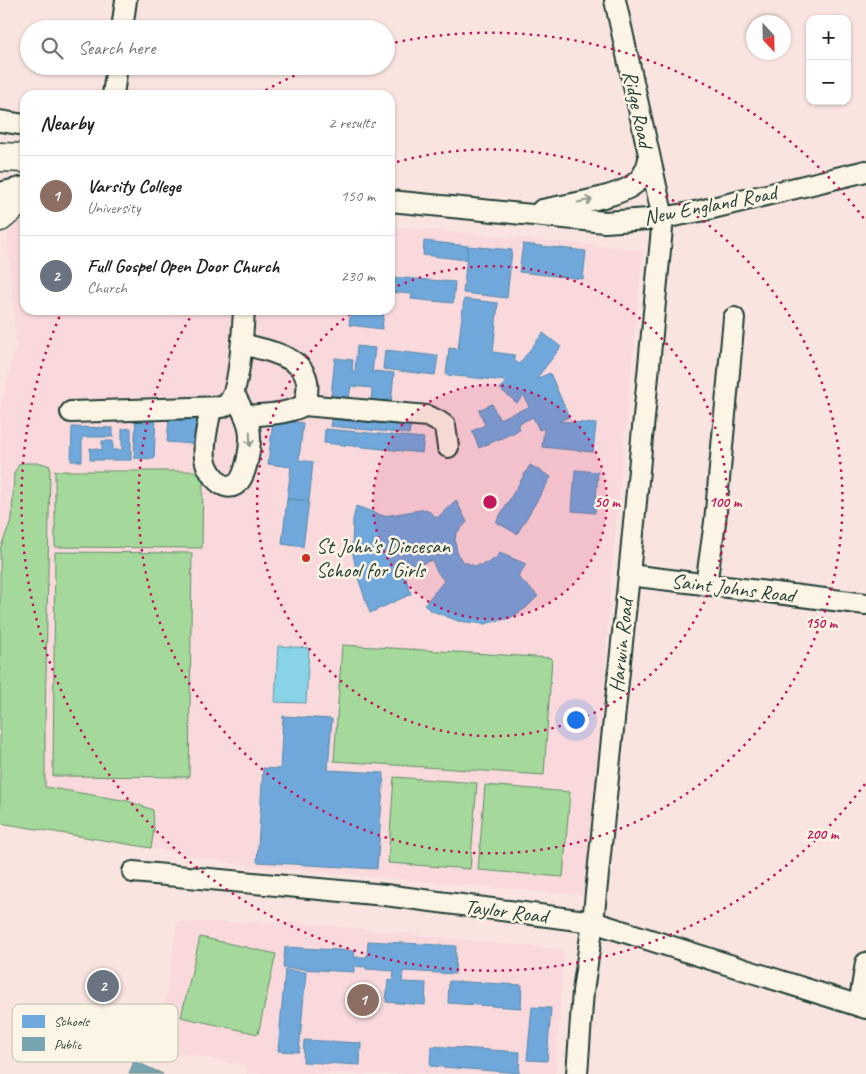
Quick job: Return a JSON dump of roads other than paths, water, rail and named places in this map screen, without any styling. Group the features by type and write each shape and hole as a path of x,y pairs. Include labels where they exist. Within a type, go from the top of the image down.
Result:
{"highway":[{"path":"0,157 20,158"},
{"path":"0,217 20,200"}],"street":[{"path":"123,20 126,0"},
{"name":"Ridge Road","path":"615,0 663,218"},
{"path":"114,90 116,75"},
{"path":"0,121 20,124"},
{"path":"0,162 20,159"},
{"path":"520,215 612,194 633,185 647,169 649,159"},
{"name":"New England Road","path":"395,201 520,215 605,222 663,218 866,171"},
{"path":"0,193 20,188"},
{"name":"Harwin Road","path":"577,1074 583,991 593,922 629,575 663,218"},
{"path":"71,412 211,409 222,407 228,403 234,394 242,344 244,315"},
{"path":"706,585 715,522 734,318"},
{"path":"242,344 284,357 300,365 308,385 304,405"},
{"path":"211,409 204,446 206,465 213,477 226,486 234,485 239,482 245,471 251,444 246,416 234,394"},
{"path":"246,416 282,413 304,405 427,416 438,420 444,426 448,447"},
{"name":"Saint Johns Road","path":"629,575 866,604"},
{"name":"Taylor Road","path":"133,872 385,895 593,922 862,1007"},
{"path":"862,1007 866,962"}],"water":[{"path":"278,646 309,648 306,703 275,702"}],"place":[{"name":"St John's Diocesan School for Girls","path":"306,558"},
{"name":"Full Gospel Open Door Church","path":"103,986"},
{"name":"Varsity College","path":"363,1000"}]}
